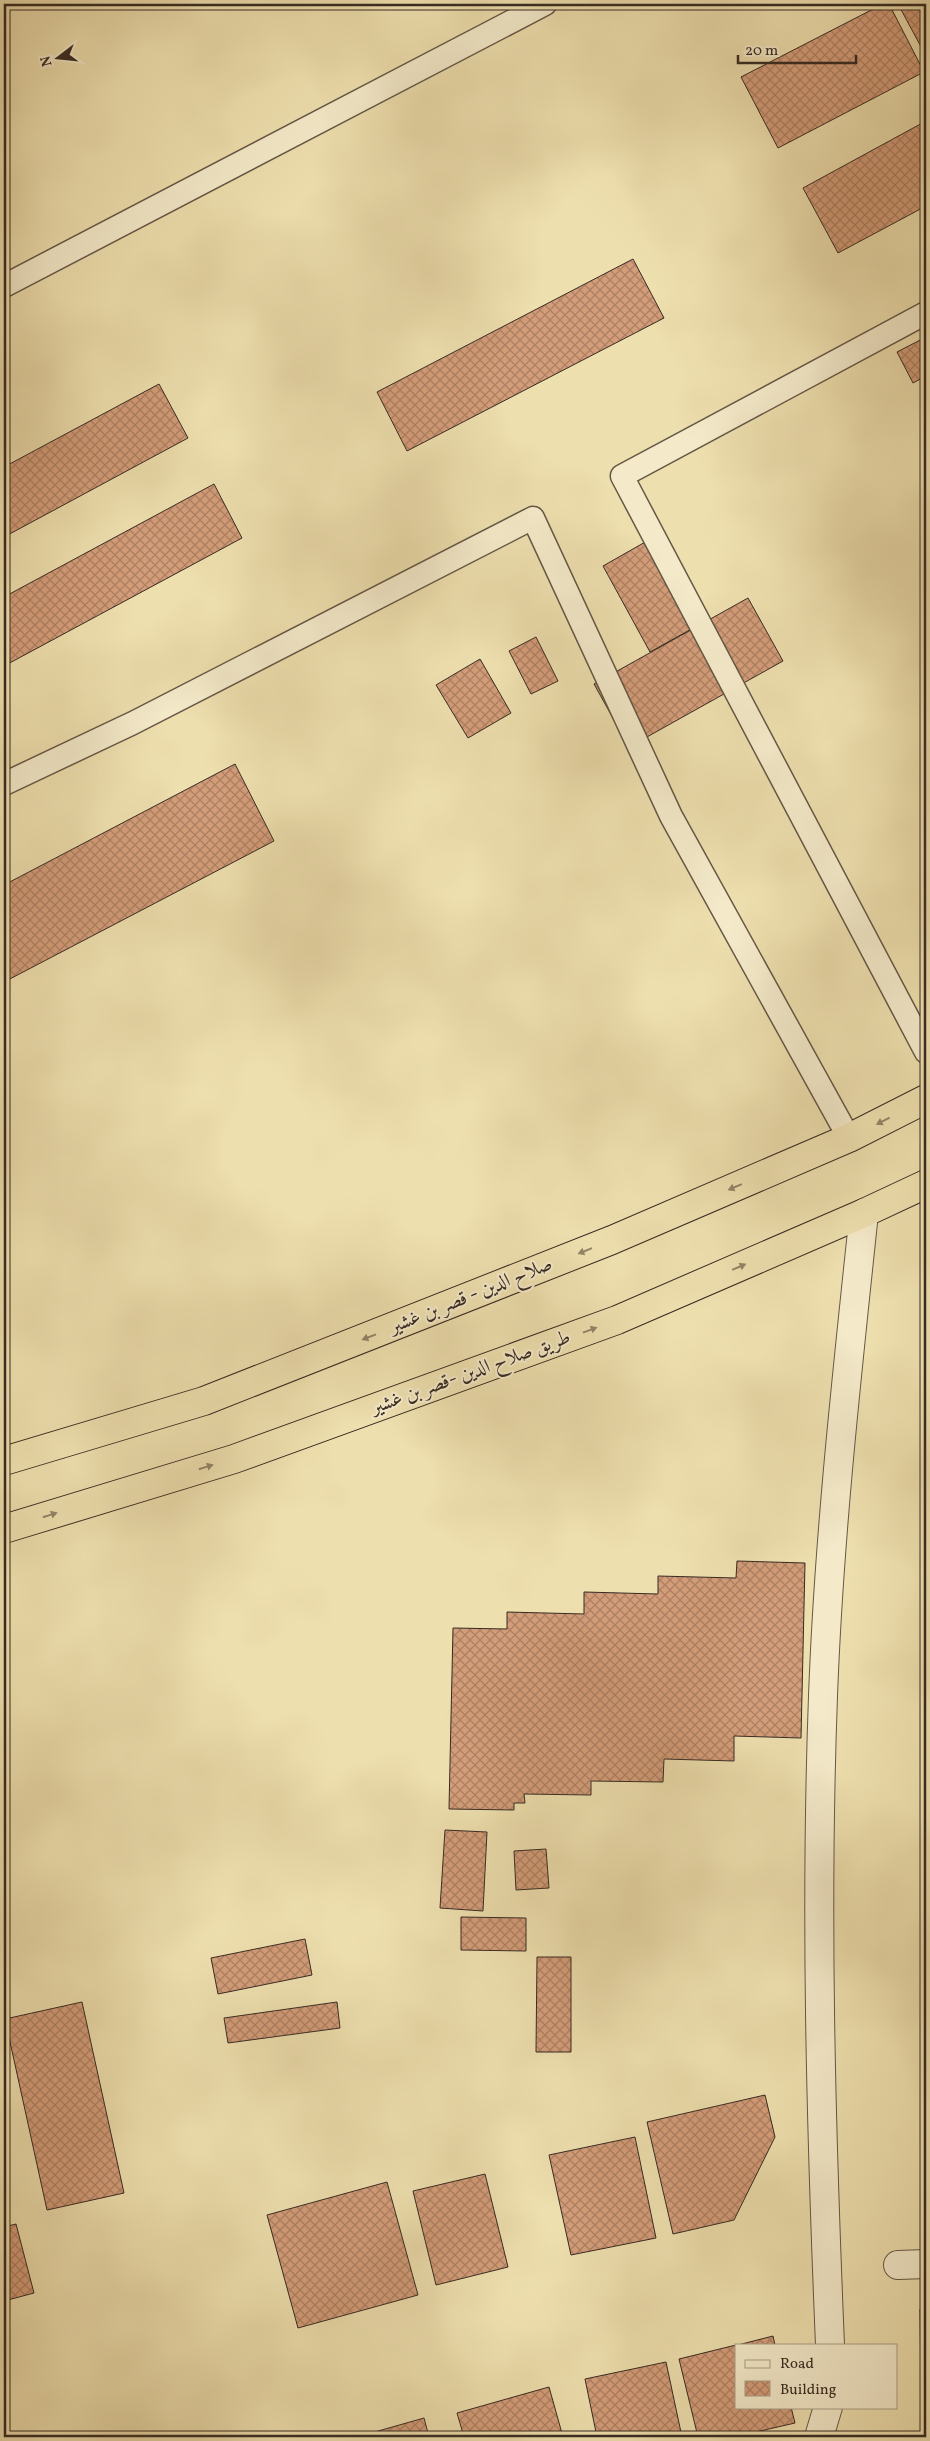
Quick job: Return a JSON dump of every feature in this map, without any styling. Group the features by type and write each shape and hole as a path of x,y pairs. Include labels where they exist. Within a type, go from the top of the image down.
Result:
{"highway":[{"name":"صلاح الدين - قصر بن غشير","path":"4,1460 204,1402 612,1240 849,1138 926,1099"},
{"name":"طريق صلاح الدين -قصر بن غشير","path":"4,1529 234,1459 617,1320 864,1214 926,1184"}],"street":[{"path":"830,2344 822,2160 820,1987 823,1697 833,1513 864,1214"},
{"path":"898,2265 926,2264"},
{"path":"820,2437 828,2408"}],"lane":[{"path":"4,286 545,4"},
{"path":"926,313 622,476 926,1052"},
{"path":"4,784 132,723 533,518 672,816 849,1138"}],"building":[{"path":"883,4 889,4 924,72 778,148 741,77"},
{"path":"898,4 926,4 926,56"},
{"path":"926,121 926,206 838,253 803,188"},
{"path":"633,259 664,318 407,451 377,392"},
{"path":"926,337 926,376 913,383 897,352"},
{"path":"159,384 188,438 4,537 4,467"},
{"path":"214,484 242,538 4,666 4,597"},
{"path":"647,541 695,627 650,652 603,566"},
{"path":"748,598 783,661 629,747 594,684"},
{"path":"536,637 558,681 531,694 509,651"},
{"path":"480,659 511,713 468,738 436,685"},
{"path":"235,764 274,841 4,982 4,885"},
{"path":"737,1561 805,1563 801,1738 734,1736 734,1761 664,1759 663,1782 591,1781 591,1795 524,1794 525,1803 514,1803 514,1810 449,1809 453,1628 507,1629 507,1612 584,1614 584,1592 658,1594 658,1576 736,1578"},
{"path":"445,1830 487,1832 483,1911 440,1908"},
{"path":"546,1849 549,1888 516,1890 514,1851"},
{"path":"461,1917 526,1918 526,1951 461,1950"},
{"path":"305,1939 312,1975 218,1994 211,1958"},
{"path":"537,1957 571,1957 571,2052 536,2052"},
{"path":"82,2002 124,2193 47,2210 5,2019"},
{"path":"337,2002 340,2028 228,2043 224,2018"},
{"path":"765,2095 775,2137 734,2220 673,2234 647,2122"},
{"path":"635,2137 656,2238 571,2255 549,2155"},
{"path":"485,2174 508,2267 436,2285 413,2191"},
{"path":"387,2182 418,2295 298,2328 267,2215"},
{"path":"16,2224 34,2293 4,2301 4,2227"},
{"path":"920,2309 926,2309 926,2387 921,2387"},
{"path":"773,2336 775,2344 742,2344"},
{"path":"735,2345 735,2408 791,2408 795,2423 734,2437 698,2437 679,2359"},
{"path":"666,2362 682,2437 597,2437 585,2379"},
{"path":"549,2387 563,2437 464,2437 457,2413"},
{"path":"424,2418 429,2437 357,2437"}]}
